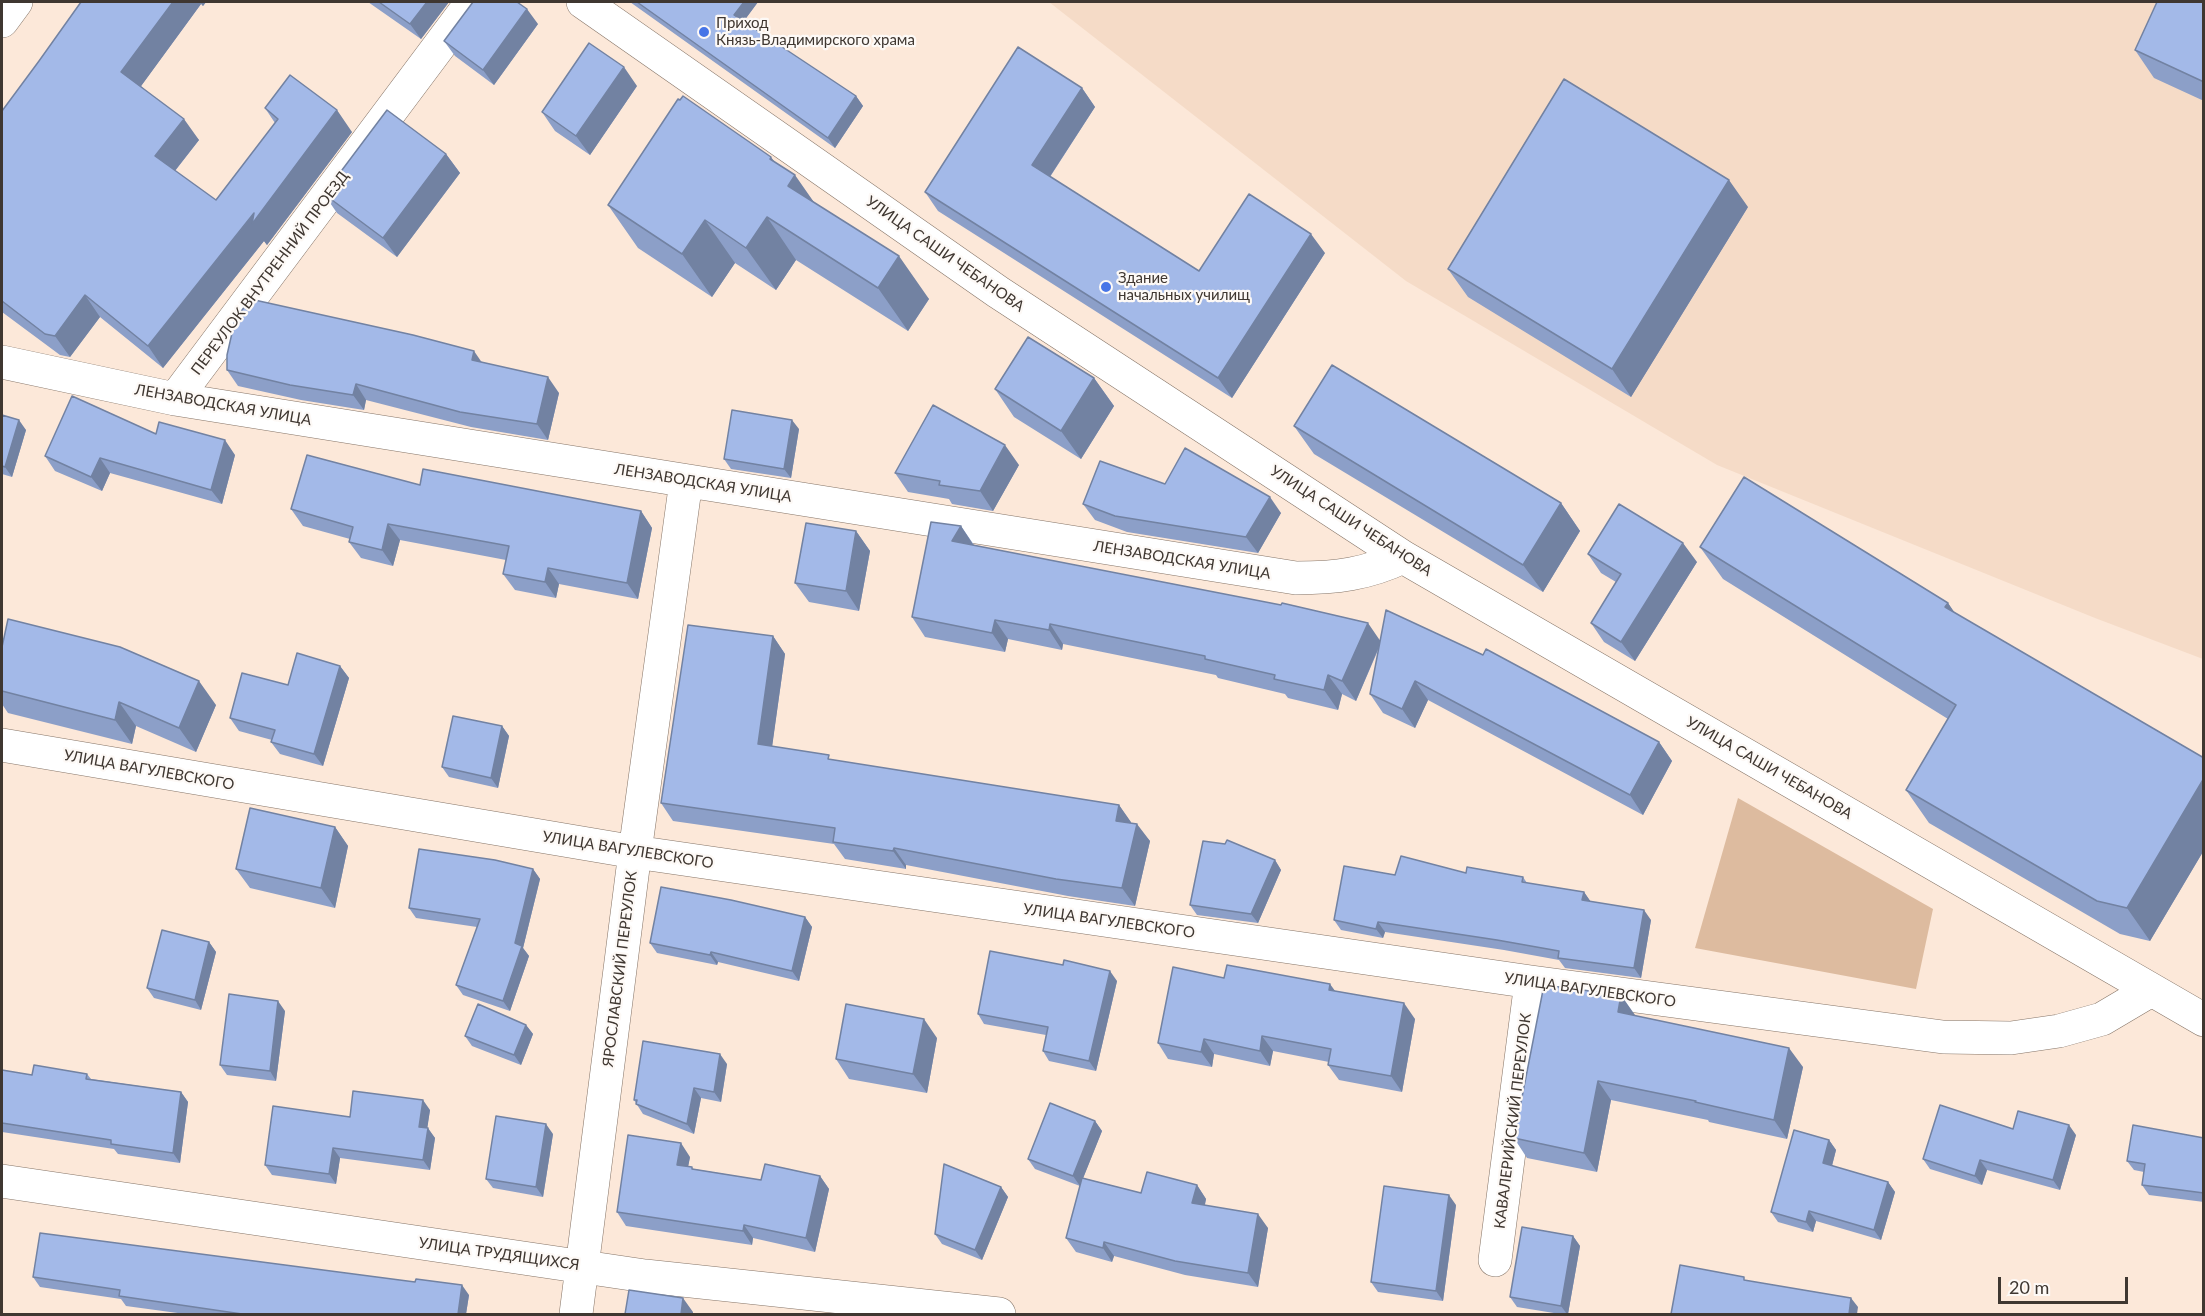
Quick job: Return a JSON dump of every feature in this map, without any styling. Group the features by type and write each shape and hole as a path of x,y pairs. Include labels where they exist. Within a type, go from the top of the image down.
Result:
{"street":[{"path":"2,21 16,2"},
{"name":"ПЕРЕУЛОК ВНУТРЕННИЙ ПРОЕЗД","path":"175,399 472,2"},
{"name":"УЛИЦА САШИ ЧЕБАНОВА","path":"583,2 998,292 1403,557 2151,990"},
{"name":"ЛЕНЗАВОДСКАЯ УЛИЦА","path":"2,362 175,399 1296,578 1329,578 1360,573 1384,566 1403,557"},
{"name":"ЯРОСЛАВСКИЙ ПЕРЕУЛОК","path":"576,1314 635,852 686,481"},
{"name":"УЛИЦА ВАГУЛЕВСКОГО","path":"2,745 635,852 1531,982 1943,1037 2011,1038 2059,1031 2102,1019 2151,990"},
{"name":"КАВАЛЕРИЙСКИЙ ПЕРЕУЛОК","path":"1495,1260 1531,982"},
{"path":"2151,990 2204,1020"},
{"name":"УЛИЦА ТРУДЯЩИХСЯ","path":"2,1181 645,1276 999,1314"}],"shaded area":[{"path":"1049,2 2203,2 2203,659 2095,618 1717,465 1406,281"},
{"path":"1738,798 1933,909 1916,989 1695,948"}],"building":[{"path":"81,2 173,2 121,72 184,119 155,156 216,200 278,119 265,108 290,75 337,110 252,224 254,213 148,346 85,295 55,336 45,334 2,301 2,111"},
{"path":"379,2 427,2 410,24"},
{"path":"473,2 517,2 527,9 483,70 444,41"},
{"path":"637,2 744,2 734,15 856,96 828,138"},
{"path":"2157,2 2204,2 2204,82 2135,50"},
{"path":"589,43 624,67 576,136 542,112"},
{"path":"1018,47 1082,88 1032,165 1199,271 1249,194 1311,234 1218,378 925,192"},
{"path":"1564,79 1729,180 1612,369 1448,269"},
{"path":"683,96 795,175 788,186 899,256 878,288 767,217 746,248 705,220 682,254 608,205 678,99 680,100"},
{"path":"387,110 446,154 383,238 324,194"},
{"path":"250,299 413,335 474,351 472,360 548,377 537,424 460,412 356,384 353,395 290,385 227,370 227,355 235,320"},
{"path":"1028,337 1094,378 1061,431 995,389"},
{"path":"1332,365 1561,503 1523,565 1294,426"},
{"path":"72,396 156,434 159,422 225,440 211,490 100,458 91,477 45,456"},
{"path":"933,405 1005,445 980,491 939,485 940,481 895,473"},
{"path":"732,410 792,420 784,469 724,459"},
{"path":"2,415 19,420 5,467 2,466"},
{"path":"1185,448 1270,497 1246,537 1115,516 1083,504 1100,461 1165,484"},
{"path":"307,455 420,485 423,469 641,511 627,583 548,568 545,582 503,574 509,546 388,524 382,550 349,542 353,527 291,509"},
{"path":"1744,477 1948,603 1945,607 2204,758 2204,778 2127,908 2097,901 1906,790 1956,705 1700,547"},
{"path":"1619,504 1683,543 1621,642 1591,623 1621,574 1588,554"},
{"path":"931,522 961,526 952,541 1281,605 1282,603 1368,623 1342,681 1328,675 1324,690 1274,679 1275,675 1205,659 1205,656 1050,624 1049,630 995,620 992,633 912,617"},
{"path":"806,523 856,531 846,591 795,583"},
{"path":"1386,610 1483,655 1486,649 1659,742 1630,795 1415,681 1402,709 1370,694"},
{"path":"8,619 120,647 199,681 179,728 119,702 115,720 2,691 2,647"},
{"path":"688,625 773,636 758,744 829,755 828,759 1119,805 1116,821 1137,824 1122,888 1056,879 894,848 893,851 833,842 835,828 661,803"},
{"path":"297,653 340,666 314,754 271,742 275,730 230,718 242,673 288,685"},
{"path":"453,716 502,726 491,778 442,767"},
{"path":"250,808 335,827 321,888 236,869"},
{"path":"1227,840 1275,860 1251,914 1190,905 1203,841 1225,844"},
{"path":"419,849 495,860 533,869 515,943 522,946 503,1001 456,985 480,919 409,908"},
{"path":"1401,856 1466,873 1467,867 1523,877 1522,882 1584,892 1582,900 1644,910 1634,968 1558,958 1559,951 1497,940 1378,922 1376,929 1334,920 1344,866 1395,875"},
{"path":"661,887 805,917 792,971 711,952 710,955 650,943"},
{"path":"162,930 209,942 195,1000 147,988"},
{"path":"990,951 1063,965 1064,960 1110,971 1089,1061 1043,1051 1048,1027 978,1014"},
{"path":"1227,965 1330,984 1329,990 1404,1003 1391,1076 1328,1065 1331,1049 1262,1036 1260,1051 1204,1039 1201,1052 1158,1043 1173,967 1224,978"},
{"path":"1544,985 1621,995 1618,1012 1789,1048 1774,1120 1598,1081 1584,1153 1514,1138"},
{"path":"229,994 278,1001 270,1071 220,1065"},
{"path":"478,1004 526,1025 514,1055 465,1036"},
{"path":"846,1004 924,1019 913,1074 836,1059"},
{"path":"643,1041 720,1054 714,1092 694,1088 687,1124 636,1104 637,1100 634,1100"},
{"path":"34,1065 87,1074 86,1079 181,1092 173,1153 111,1144 111,1140 2,1123 2,1070 32,1075"},
{"path":"353,1091 423,1100 419,1127 428,1128 423,1160 333,1148 329,1174 265,1165 273,1106 350,1117"},
{"path":"1050,1103 1095,1121 1073,1176 1028,1159"},
{"path":"1940,1105 2013,1129 2018,1111 2069,1125 2053,1180 1980,1160 1975,1176 1923,1159"},
{"path":"496,1116 546,1124 536,1187 486,1179"},
{"path":"2133,1125 2204,1138 2204,1193 2142,1185 2145,1164 2127,1161"},
{"path":"1794,1130 1829,1140 1823,1163 1888,1182 1874,1230 1809,1211 1806,1222 1771,1212"},
{"path":"628,1135 681,1143 677,1165 692,1167 692,1169 761,1180 765,1164 820,1176 806,1238 744,1225 743,1231 617,1212"},
{"path":"944,1164 1001,1187 975,1250 935,1234"},
{"path":"1147,1172 1197,1185 1192,1203 1258,1214 1248,1273 1175,1261 1104,1242 1103,1248 1066,1238 1082,1178 1141,1193"},
{"path":"1384,1186 1449,1195 1436,1291 1371,1282"},
{"path":"1522,1227 1573,1236 1561,1306 1510,1297"},
{"path":"40,1233 415,1282 416,1279 462,1285 458,1314 242,1314 119,1296 120,1290 33,1277"},
{"path":"1680,1265 1744,1277 1744,1280 1851,1298 1849,1314 1671,1314"},
{"path":"629,1290 683,1298 681,1314 625,1314"}],"place":[{"name":"Приход Князь-Владимирского храма","path":"704,32"},
{"name":"Здание начальных училищ","path":"1106,287"}]}
